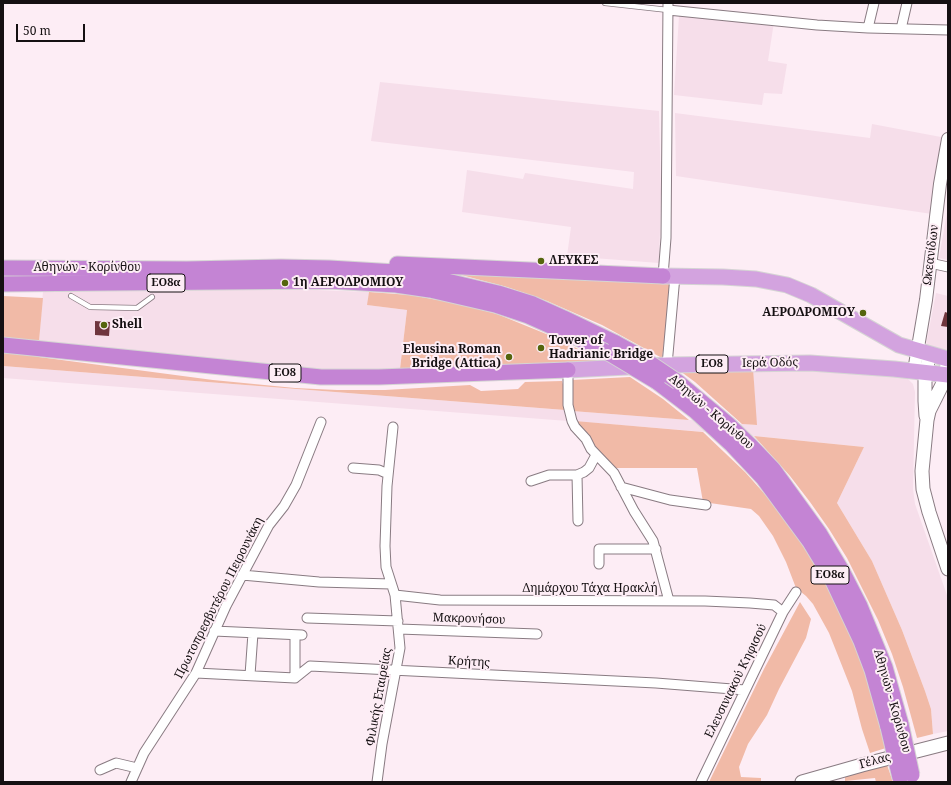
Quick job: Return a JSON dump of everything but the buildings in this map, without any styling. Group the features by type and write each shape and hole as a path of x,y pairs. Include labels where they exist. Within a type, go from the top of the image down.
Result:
{"highway":[{"path":"329,268 381,263 669,276"},
{"name":"Αθηνών - Κορίνθου","path":"3,268 329,268 396,272 430,277 492,291 533,304 638,355 678,382 716,413 752,447 773,469 820,534 841,569 860,606 885,667 895,725 907,779"},
{"name":"Αθηνών - Κορίνθου","path":"3,284 329,281 396,285 430,290 495,305 528,316 586,342 612,355 657,382 695,411 732,445 763,478 810,542 830,575 848,610 895,725"},
{"name":"ΕΟ8","path":"3,345 321,377 379,377 568,370"}],"main road":[{"path":"669,276 756,279 787,285 811,295 900,345 923,353 947,367"},
{"path":"894,369 900,345"},
{"name":"Ωκεανίδων","path":"923,353 920,372 927,420"},
{"name":"Ιερά Οδός","path":"568,370 667,365 810,363 920,372 947,367"},
{"name":"Ωκεανίδων","path":"947,367 942,384 929,411 922,471 923,489 929,512 948,569"},
{"name":"Γέλας","path":"802,782 835,775 862,765 948,743"}],"street":[{"path":"868,28 874,3"},
{"path":"901,29 906,3"},
{"path":"667,365 669,276 666,238 668,6 809,24 868,28 948,30"},
{"name":"Ωκεανίδων","path":"923,353 922,327 930,263 944,185 948,139"},
{"path":"930,263 948,267"},
{"path":"568,370 568,405 572,421 575,427 586,439 591,449 614,473 634,511 653,541 668,601"},
{"name":"Πρωτοπρεσβυτέρου Πειρουνάκη","path":"131,782 158,730 196,673 214,631 269,525 284,506 296,485 322,422"},
{"name":"Φιλικής Εταιρείας","path":"377,782 400,648 395,595 386,567 385,546 388,474 393,427"},
{"path":"531,481 549,475 577,475 589,468 596,455"},
{"path":"353,468 379,470 388,474"},
{"path":"577,475 578,521"},
{"path":"622,487 670,500 706,505"},
{"path":"598,564 598,549 656,549"},
{"path":"242,575 319,582 392,584"},
{"name":"Ελευσινιακού Κηφισού","path":"701,782 783,612 796,592"},
{"name":"Δημάρχου Τάχα Ηρακλή","path":"395,595 440,600 668,601 750,603 774,605 783,612"},
{"name":"Μακρονήσου","path":"307,618 537,634"},
{"path":"196,673 295,678 299,635 214,631"},
{"path":"250,675 253,633"},
{"name":"Κρήτης","path":"295,678 310,666 656,683 745,690"},
{"path":"100,770 116,763 137,768"}],"lane":[{"path":"605,3 668,6"},
{"path":"71,296 90,307 129,308 137,308 152,297"}],"shaded area":[{"path":"679,16 774,22 768,61 787,64 782,94 764,93 762,105 674,95"},
{"path":"380,82 659,111 661,194 659,263 567,256 571,227 462,212 467,170 523,179 525,173 633,189 634,172 371,141"},
{"path":"675,113 870,138 872,124 941,137 932,214 676,176"},
{"path":"948,207 948,260 939,258"},
{"path":"450,272 667,280 671,284 671,289 662,358 602,325 547,301 507,287"},
{"path":"289,289 369,292 368,305 407,310 400,369 358,372 276,367 39,341 43,291"},
{"path":"369,292 410,295 455,303 497,314 561,340 605,363 400,369 407,310 367,305"},
{"path":"936,293 948,296 948,350 926,345"},
{"path":"3,296 43,298 39,341 3,337"},
{"path":"3,349 39,353 39,357 213,380 295,388 385,390 470,385 481,391 518,389 525,382 562,381 564,388 565,410 3,366"},
{"path":"811,365 906,377 913,384 915,392 913,489 915,504 948,598 948,731 933,734 931,709 902,630 872,561 837,503 864,447 754,436 572,421 572,411 756,425 753,368"},
{"path":"3,366 565,410 568,421 3,378"},
{"path":"753,368 757,425 742,424 695,382 680,371"},
{"path":"630,377 663,399 689,420 572,411 572,380"},
{"path":"575,421 703,432 745,472 770,500 794,531 816,564 835,597 863,664 886,748 870,753 852,691 829,633 813,604 796,588 786,562 773,536 759,516 751,509 703,502 697,468 615,468"},
{"path":"754,436 864,447 837,503 872,561 902,630 931,709 933,734 917,738 892,654 878,620 847,558 810,502 790,476"},
{"path":"800,602 811,619 806,638 767,715 748,744 739,767 741,777 761,778 761,782 709,782 764,669"},
{"path":"887,765 893,782 876,782 875,778 845,781 845,775"}],"place":[{"name":"ΛΕΥΚΕΣ","path":"541,261"},
{"name":"1η ΑΕΡΟΔΡΟΜΙΟΥ","path":"285,283"},
{"name":"ΑΕΡΟΔΡΟΜΙΟΥ","path":"863,313"},
{"name":"Shell","path":"104,325"},
{"name":"Tower of Hadrianic Bridge","path":"541,348"},
{"name":"Eleusina Roman Bridge (Attica)","path":"509,357"}]}
